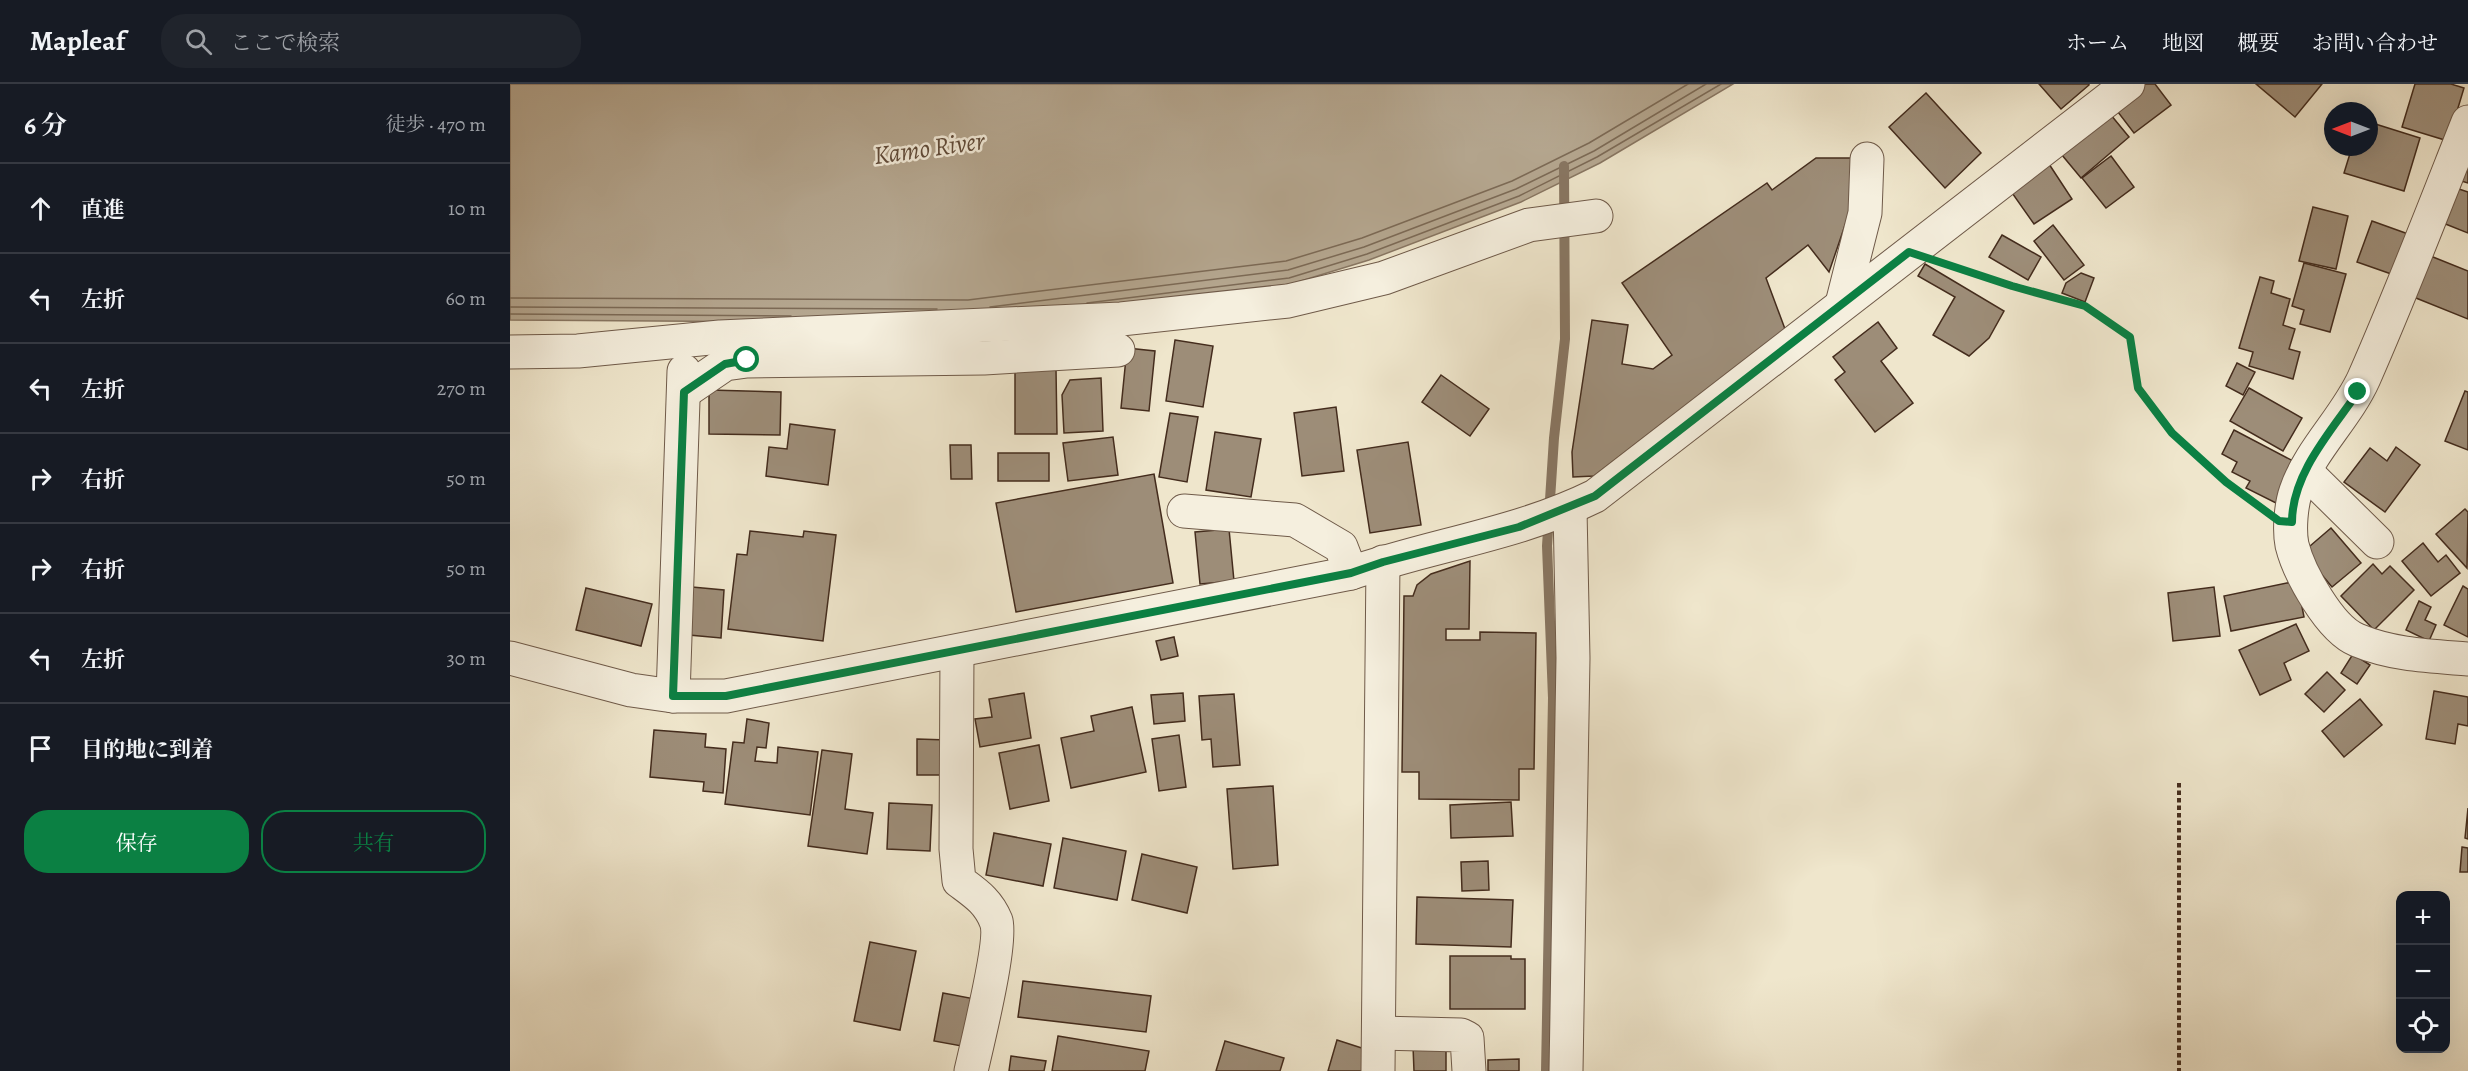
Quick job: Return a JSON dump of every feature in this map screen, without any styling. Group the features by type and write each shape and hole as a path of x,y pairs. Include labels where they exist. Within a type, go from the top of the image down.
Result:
{"street":[{"path":"510,658 631,690 673,696 726,696 1351,573 1383,562 1519,527 1595,496 1628,472 2128,84"},
{"path":"2468,122 2399,298 2358,392 2306,471 2295,492 2292,522 2292,543 2304,576 2328,614 2354,639 2391,652 2468,659"},
{"path":"1842,304 1865,213 1867,159"},
{"path":"510,352 578,351 720,337 1121,319 1288,301 1384,278 1529,225 1596,216"},
{"path":"673,696 685,341"},
{"path":"684,392 725,364 747,360 984,358 1118,350"},
{"path":"2306,471 2377,542"},
{"path":"1566,1071 1573,658 1570,508"},
{"path":"1184,511 1295,519 1341,548 1351,573"},
{"path":"1378,1071 1383,562"},
{"path":"957,652 956,849 959,881 985,900 997,923 995,956 971,1071"},
{"path":"1379,1033 1461,1035 1467,1038 1470,1045 1469,1071"}],"path":[{"path":"1909,252 2012,286 2085,306 2130,337 2138,388 2172,433 2235,489 2279,521 2292,522"},
{"path":"2179,783 2179,1071"}],"water":[{"name":"Kamo River","path":"510,84 1733,84 1600,163 1521,202 1369,260 1291,284 970,323 510,320"}],"building":[{"path":"2039,84 2089,84 2089,85 2061,109"},
{"path":"2136,84 2155,84 2171,105 2134,133 2111,103"},
{"path":"2256,84 2322,84 2295,117"},
{"path":"2415,84 2451,84 2464,88 2448,141 2402,127"},
{"path":"1926,93 1981,153 1945,188 1889,127"},
{"path":"2106,109 2129,137 2081,178 2057,149"},
{"path":"2378,125 2420,138 2404,191 2344,173 2349,156 2378,156"},
{"path":"2468,151 2468,183 2458,180"},
{"path":"2111,156 2134,187 2106,208 2082,178"},
{"path":"1816,158 1852,158 1853,202 1829,272 1808,245 1766,278 1785,329 1594,476 1573,477 1572,452 1592,320 1628,325 1622,364 1653,369 1672,355 1622,283 1767,183 1772,190"},
{"path":"2049,164 2072,199 2034,224 2010,190"},
{"path":"2456,188 2468,192 2468,233 2443,223"},
{"path":"2313,207 2348,216 2336,269 2299,261"},
{"path":"2372,221 2411,235 2397,276 2357,262"},
{"path":"2053,225 2084,265 2064,280 2034,241"},
{"path":"2002,235 2041,257 2028,280 1989,257"},
{"path":"2428,255 2468,271 2468,319 2411,296"},
{"path":"2304,263 2346,274 2330,332 2300,324 2304,310 2292,306"},
{"path":"1925,264 2004,311 1989,338 1969,356 1933,335 1955,297 1918,276"},
{"path":"2081,273 2094,278 2085,302 2062,293 2066,283"},
{"path":"2260,277 2274,281 2271,293 2290,299 2283,325 2295,329 2289,349 2300,352 2293,379 2249,366 2253,352 2239,348"},
{"path":"1878,322 1897,348 1881,361 1913,403 1875,432 1835,380 1845,372 1833,357"},
{"path":"1175,340 1213,346 1203,407 1166,401"},
{"path":"1127,348 1155,351 1149,411 1121,408"},
{"path":"2237,363 2255,372 2243,395 2226,386"},
{"path":"1056,369 1057,434 1015,434 1015,370"},
{"path":"1441,375 1489,409 1470,436 1422,402"},
{"path":"1101,378 1103,431 1064,433 1062,395 1070,380"},
{"path":"2249,388 2302,418 2283,451 2230,421"},
{"path":"709,390 781,392 780,435 709,434"},
{"path":"2465,391 2468,392 2468,450 2445,441"},
{"path":"1336,407 1344,471 1302,476 1294,413"},
{"path":"1170,413 1198,417 1187,482 1159,477"},
{"path":"790,424 835,430 828,485 766,476 769,447 787,449"},
{"path":"2234,430 2297,463 2276,503 2246,488 2250,481 2232,472 2237,462 2222,454"},
{"path":"1215,432 1261,439 1251,497 1206,490"},
{"path":"1113,437 1118,475 1068,481 1063,443"},
{"path":"1408,442 1421,525 1370,533 1357,450"},
{"path":"950,445 971,445 972,479 951,479"},
{"path":"2396,447 2420,465 2385,512 2344,482 2370,448 2387,461"},
{"path":"998,453 1049,453 1049,481 998,481"},
{"path":"1154,474 1173,583 1016,612 996,503"},
{"path":"2465,509 2468,512 2467,568 2436,534"},
{"path":"2331,528 2361,563 2332,587 2303,552"},
{"path":"1229,529 1234,581 1200,584 1195,532"},
{"path":"750,531 803,537 804,531 836,535 823,641 728,629 737,554 747,555"},
{"path":"2423,543 2438,562 2446,555 2460,573 2431,596 2402,561"},
{"path":"1470,561 1469,629 1446,629 1446,640 1480,640 1480,632 1536,633 1534,769 1519,769 1519,800 1419,799 1419,772 1402,772 1404,596 1413,596 1417,585 1431,574"},
{"path":"2373,564 2382,574 2390,566 2414,590 2374,630 2341,596"},
{"path":"2297,581 2304,617 2231,631 2224,596"},
{"path":"2463,586 2468,589 2468,637 2444,625"},
{"path":"692,587 724,590 721,638 689,635"},
{"path":"2214,587 2220,636 2173,641 2168,593"},
{"path":"586,588 652,604 641,646 576,630"},
{"path":"2419,601 2431,607 2425,620 2436,625 2429,641 2406,630"},
{"path":"2296,624 2309,651 2284,663 2291,680 2260,695 2239,650"},
{"path":"1174,637 1178,656 1161,660 1156,641"},
{"path":"2353,654 2370,665 2357,684 2341,673"},
{"path":"2327,672 2345,690 2324,712 2305,694"},
{"path":"2434,691 2468,697 2468,726 2458,724 2455,744 2426,739"},
{"path":"1024,693 1031,738 980,747 975,719 992,717 989,699"},
{"path":"1183,693 1185,721 1154,724 1151,695"},
{"path":"1234,694 1240,765 1213,767 1211,739 1202,740 1199,696"},
{"path":"2360,699 2382,725 2344,757 2322,731"},
{"path":"1132,707 1146,772 1071,788 1061,738 1094,731 1091,716"},
{"path":"747,719 769,723 766,748 757,747 755,761 777,763 778,747 818,752 810,815 725,804 733,742 744,743"},
{"path":"654,730 706,734 705,747 726,749 723,793 703,791 704,782 650,777"},
{"path":"1179,735 1186,787 1159,791 1152,739"},
{"path":"917,739 947,740 946,775 917,775"},
{"path":"1039,745 1049,801 1010,809 999,753"},
{"path":"822,750 852,754 845,809 873,813 867,854 808,846"},
{"path":"1273,786 1278,865 1233,869 1227,789"},
{"path":"1511,802 1513,836 1451,838 1450,805"},
{"path":"889,803 932,805 930,851 887,849"},
{"path":"2468,808 2468,839 2465,838"},
{"path":"994,833 1051,844 1043,886 986,875"},
{"path":"1063,838 1126,851 1117,900 1054,888"},
{"path":"2462,847 2468,848 2468,872 2460,872"},
{"path":"1142,854 1197,867 1187,913 1132,900"},
{"path":"1488,861 1489,890 1462,891 1461,862"},
{"path":"1417,897 1513,900 1511,947 1416,944"},
{"path":"870,942 916,951 900,1030 854,1021"},
{"path":"1450,956 1511,956 1511,959 1525,959 1525,1009 1450,1009"},
{"path":"1023,981 1151,996 1146,1032 1018,1017"},
{"path":"943,993 975,999 967,1047 934,1041"},
{"path":"1058,1036 1149,1051 1145,1071 1052,1071"},
{"path":"1337,1040 1371,1051 1365,1071 1328,1071"},
{"path":"1225,1041 1284,1058 1280,1071 1216,1071"},
{"path":"1446,1044 1446,1071 1414,1071 1413,1046"},
{"path":"1011,1056 1046,1061 1044,1071 1009,1071"},
{"path":"1519,1059 1519,1071 1488,1071 1488,1060"}],"waterway":[{"path":"1546,1071 1553,698 1547,546 1554,438 1565,339 1564,166"}],"route":[{"path":"747,360 725,364 684,392 673,696 726,696 957,652 1351,573 1383,562 1519,527 1595,496 1909,252 2012,286 2085,306 2130,337 2138,388 2172,433 2226,482 2279,521 2292,522 2295,492 2306,471 2358,392"}]}
